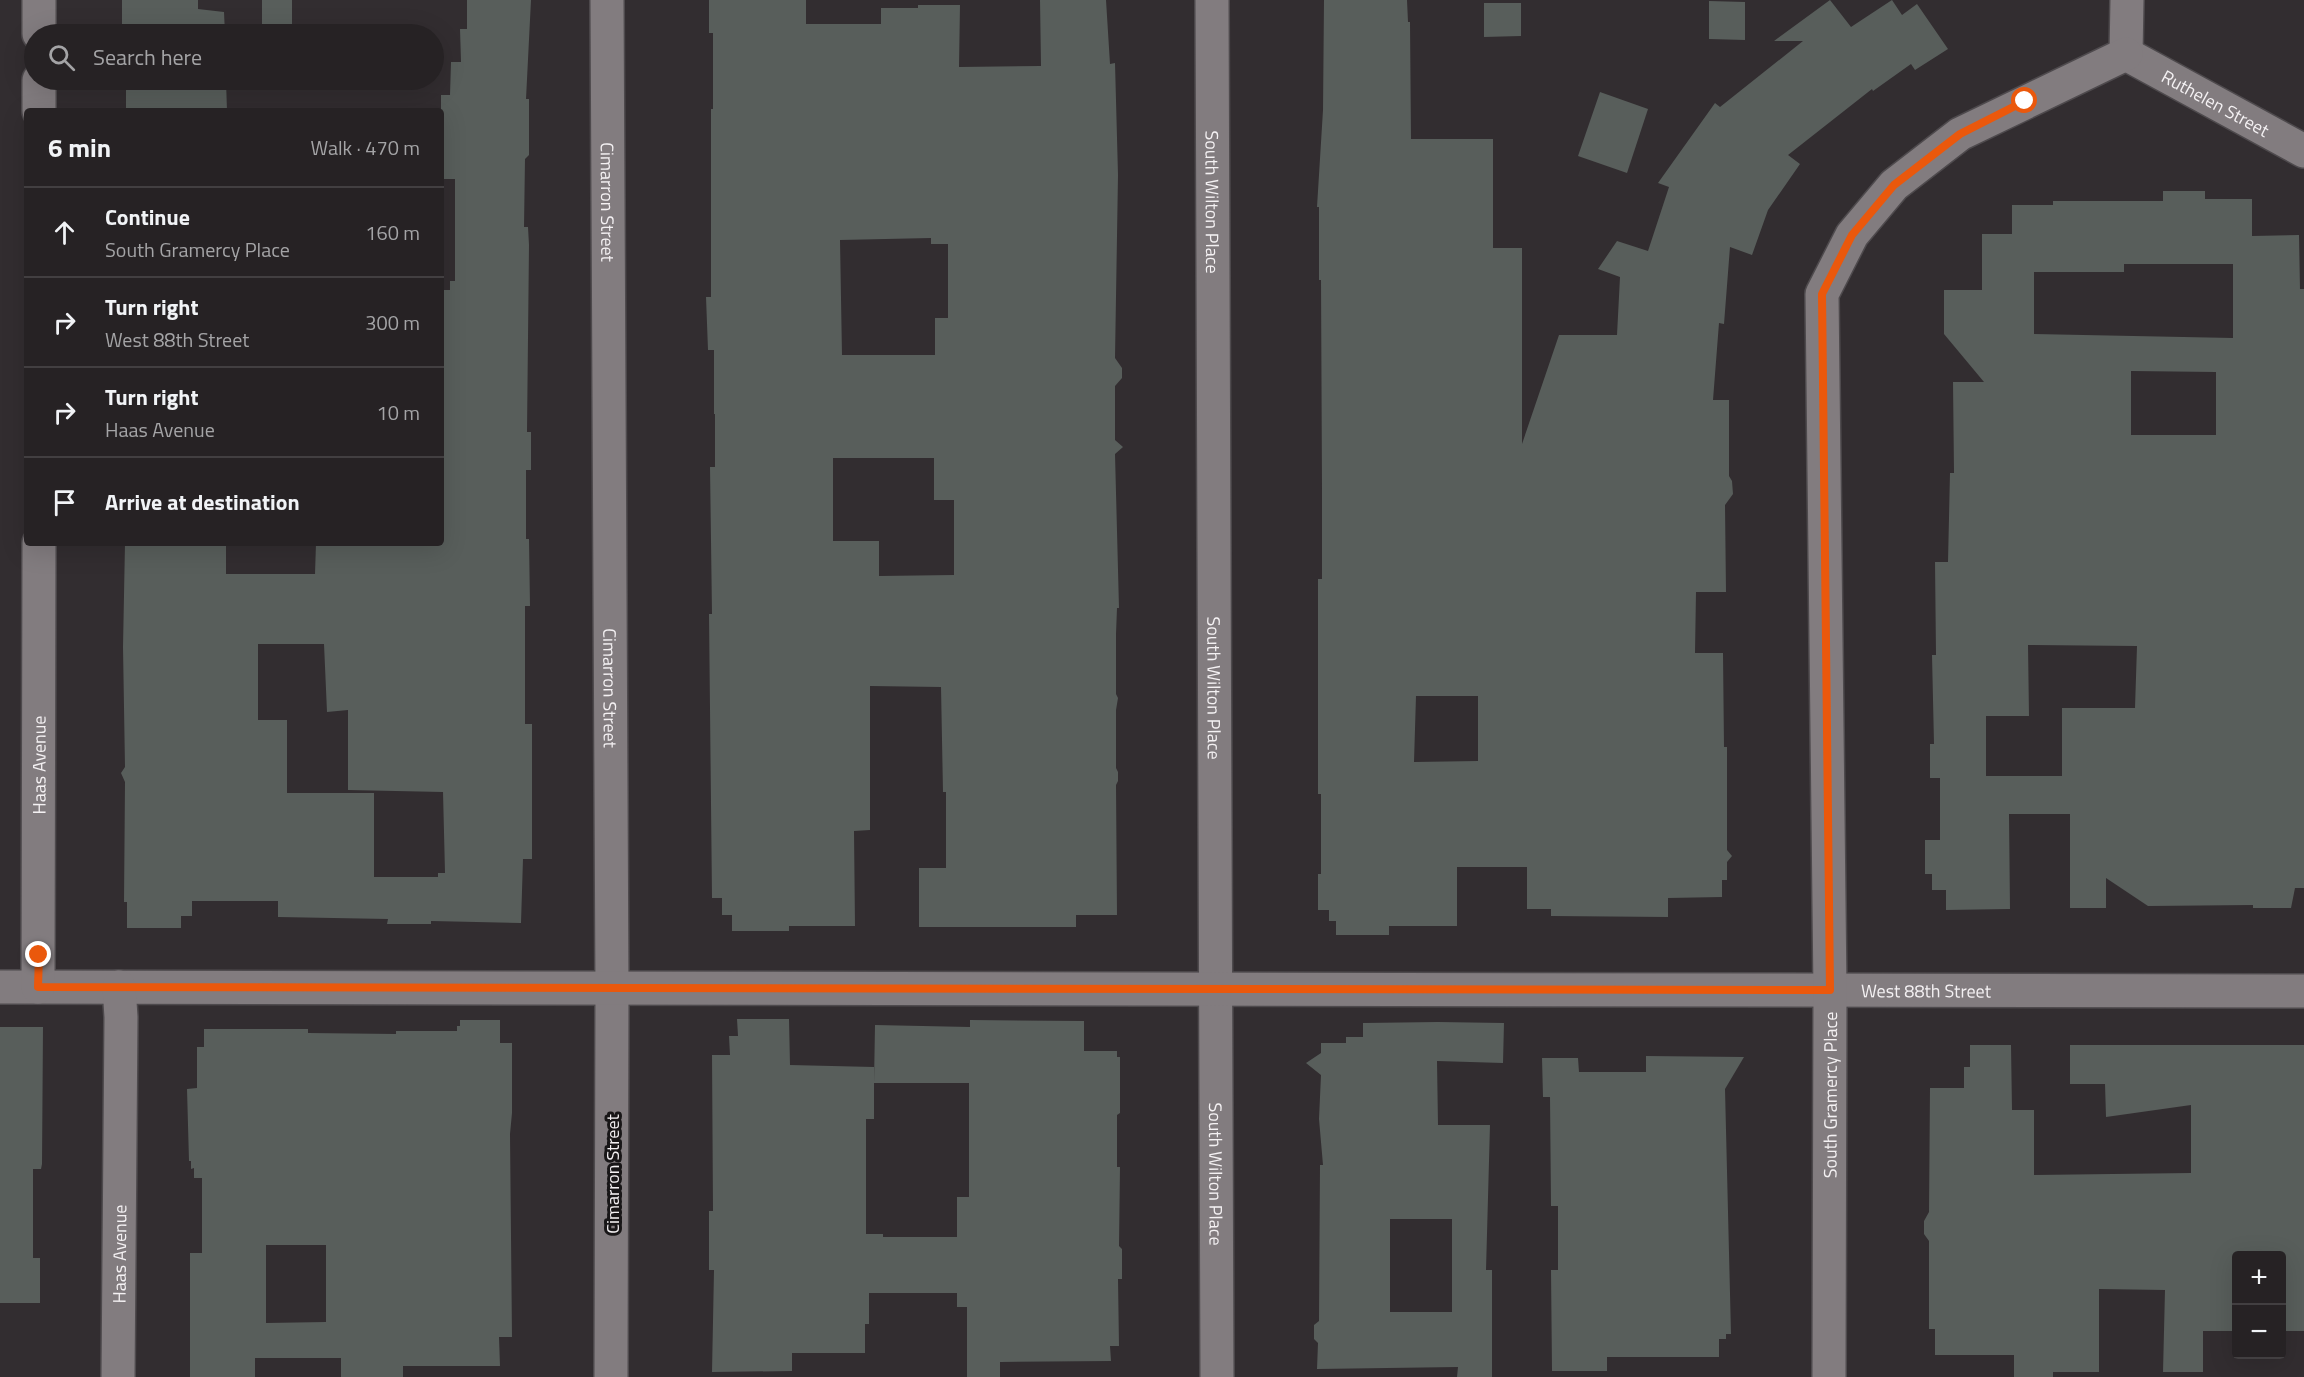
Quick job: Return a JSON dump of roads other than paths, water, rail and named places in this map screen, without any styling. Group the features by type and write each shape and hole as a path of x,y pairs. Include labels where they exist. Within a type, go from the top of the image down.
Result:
{"street":[{"path":"39,0 39,24"},
{"name":"Cimarron Street","path":"607,0 612,988 611,1377"},
{"name":"South Wilton Place","path":"1212,0 1217,1377"},
{"path":"2127,0 2127,54"},
{"name":"Ruthelen Street","path":"2127,54 2304,151"},
{"name":"South Gramercy Place","path":"1829,1377 1830,990 1822,294 1852,235 1894,185 1960,134 2127,54"},
{"path":"39,90 39,108"},
{"name":"Haas Avenue","path":"38,987 39,546"},
{"name":"West 88th Street","path":"0,987 2304,991"},
{"name":"Haas Avenue","path":"118,1377 121,1017 119,987"}]}
